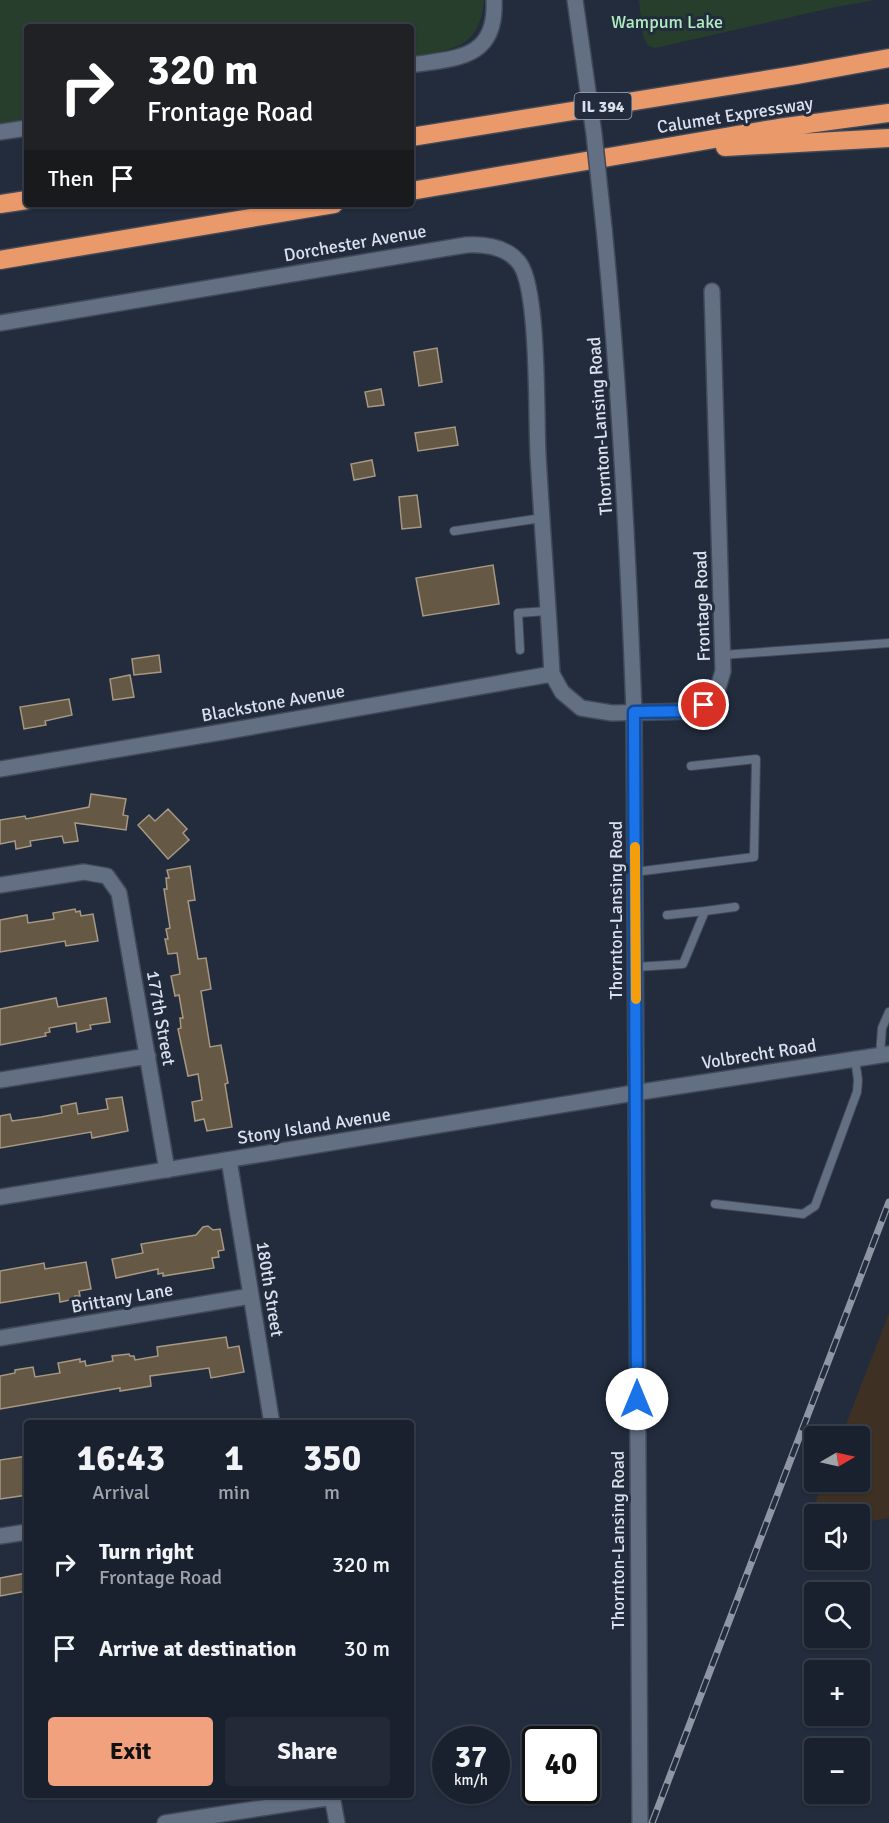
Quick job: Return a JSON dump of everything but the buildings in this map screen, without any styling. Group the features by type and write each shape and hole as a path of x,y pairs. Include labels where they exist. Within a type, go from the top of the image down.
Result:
{"highway":[{"path":"796,75 889,58"},
{"name":"IL 394","path":"796,75 889,66"},
{"name":"Calumet Expressway","path":"414,137 796,75"},
{"name":"Calumet Expressway","path":"414,190 778,128 889,114"},
{"path":"639,153 889,138"},
{"path":"0,204 24,200"},
{"path":"0,260 316,207"}],"street":[{"path":"414,65 451,59 475,50 489,34 494,22 494,0"},
{"name":"Thornton-Lansing Road","path":"575,0 594,134 615,337 627,530 634,712 636,966 634,1093 640,1823"},
{"path":"0,132 24,128"},
{"name":"Dorchester Avenue","path":"0,323 466,244 491,246 503,250 520,265 528,286 532,316 542,518"},
{"name":"Frontage Road","path":"552,674 562,692 581,708 612,713 694,711 715,698 723,671 712,291"},
{"path":"542,518 552,674"},
{"name":"Blackstone Avenue","path":"0,769 552,674"},
{"name":"177th Street","path":"0,885 84,872 107,876 119,893 167,1170"},
{"name":"Volbrecht Road","path":"634,1093 884,1054"},
{"path":"0,1080 148,1056"},
{"name":"Stony Island Avenue","path":"0,1197 634,1093"},
{"name":"180th Street","path":"229,1160 271,1420"},
{"name":"Brittany Lane","path":"0,1338 251,1296"},
{"path":"0,1536 24,1532"},
{"path":"165,1823 320,1798"},
{"path":"332,1798 337,1823"}],"lane":[{"path":"454,531 542,518"},
{"path":"520,650 518,613 548,611"},
{"path":"722,655 889,643"},
{"path":"635,872 754,857 756,759 691,766"},
{"path":"667,915 735,907"},
{"path":"636,966 683,964 705,910"},
{"path":"884,1054 882,1028 889,1012"},
{"path":"715,1204 803,1214 815,1206 857,1092 855,1059"}],"shaded area":[{"path":"889,1313 889,1518 870,1521 870,1504 815,1504 819,1492 870,1492 870,1426 845,1426"}],"green space":[{"path":"0,0 484,0 477,29 470,38 451,49 414,56 414,24 24,24 24,120 0,124"},
{"name":"Wampum Lake","path":"639,0 875,0 655,48 648,46 643,36"}],"railway":[{"path":"652,1823 889,1202"}],"slow traffic":[{"path":"635,847 636,999"}],"route":[{"path":"637,1399 634,712 694,711 704,705"}]}
